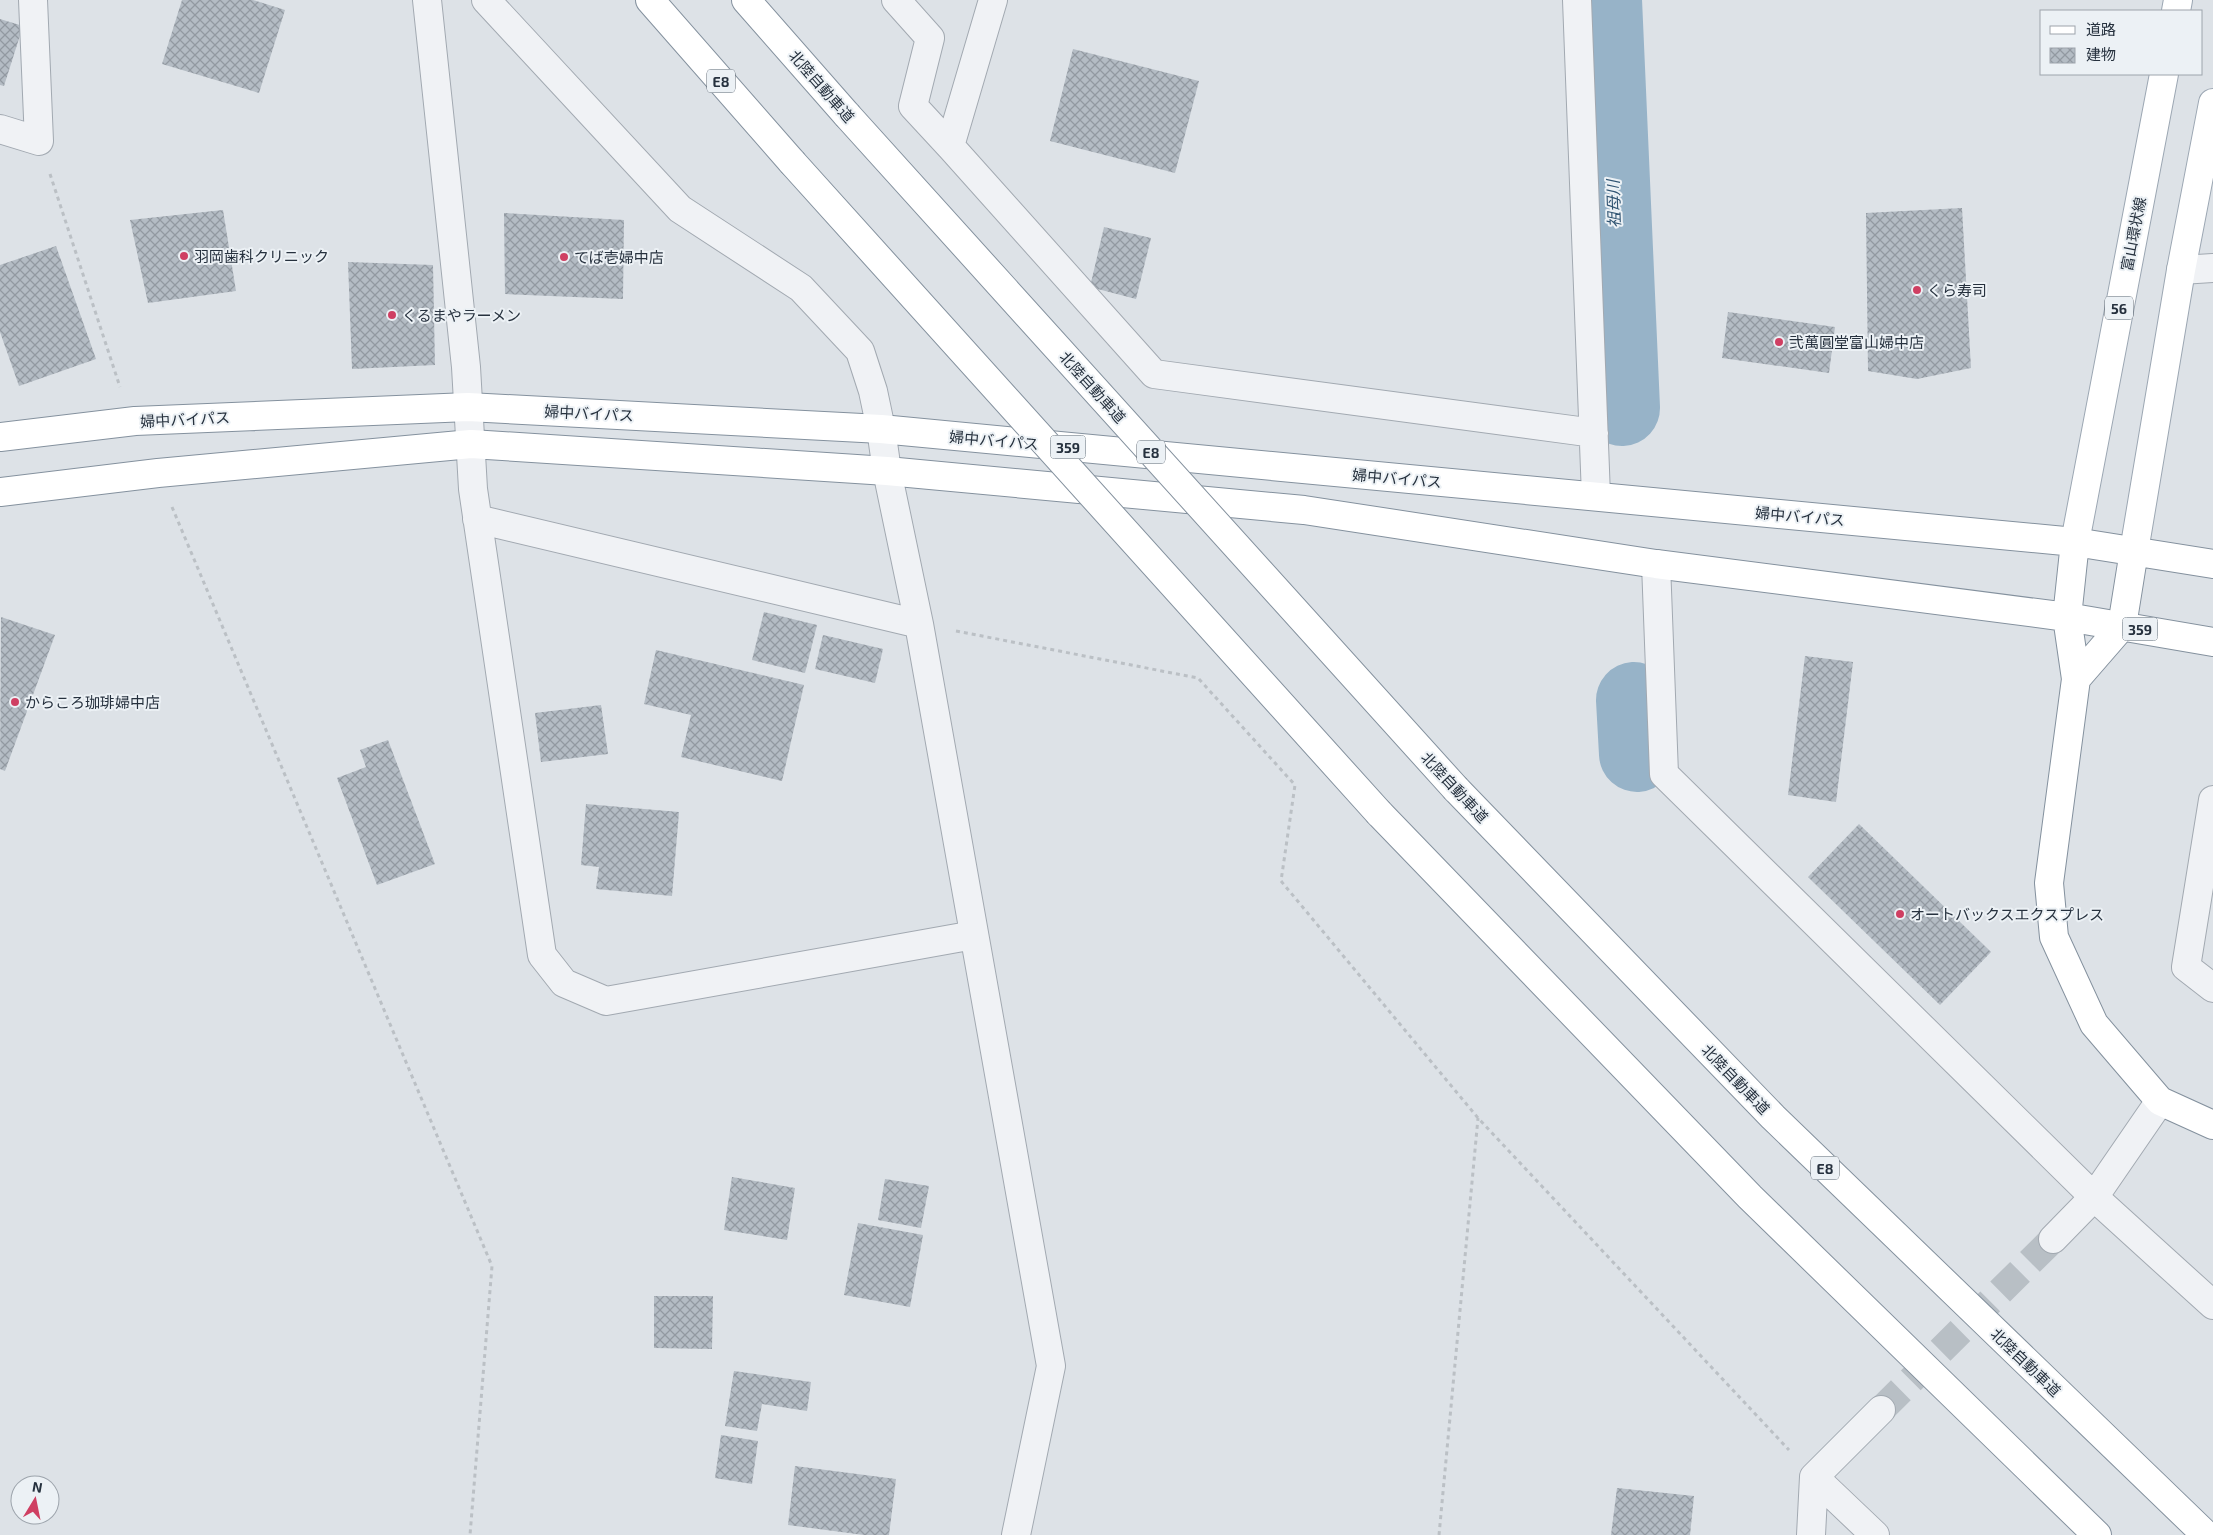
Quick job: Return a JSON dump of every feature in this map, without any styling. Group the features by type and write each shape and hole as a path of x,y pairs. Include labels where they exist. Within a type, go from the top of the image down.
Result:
{"main road":[{"name":"E8","path":"650,0 792,162 1379,813 1750,1197 2097,1535"},
{"name":"北陸自動車道","path":"746,0 847,115 1456,789 1773,1117 2206,1535"},
{"name":"富山環状線","path":"2160,1101 2094,1024 2054,937 2049,883 2076,679 2067,617 2075,542 2164,75"},
{"path":"2076,679 2122,626 2181,270 2213,103"},
{"name":"婦中バイパス","path":"0,436 135,421 468,407 881,429 2075,542 2134,550"},
{"name":"359","path":"0,492 158,473 471,444 887,471 1304,510 1656,564 2067,617 2213,642"},
{"name":"359","path":"2134,550 2213,564"},
{"path":"2160,1101 2213,1125"}],"street":[{"path":"0,129 39,140 33,0"},
{"path":"427,0 466,367 473,490 542,955 564,983 606,1001 974,936"},
{"path":"486,0 680,210 801,288 860,351 873,391 887,471 919,624 1051,1366 1016,1535"},
{"path":"896,0 930,38 913,106 1154,374 1594,432"},
{"path":"950,146 993,0"},
{"path":"1577,0 1596,496"},
{"path":"2181,270 2213,268"},
{"path":"477,519 919,624"},
{"path":"1656,564 1664,774 2094,1197 2213,1305"},
{"path":"2213,800 2186,967 2213,988"},
{"path":"2053,1240 2094,1197 2160,1101"},
{"path":"1810,1535 1814,1477 1882,1410"},
{"path":"1814,1477 1875,1535"}],"path":[{"path":"39,140 120,389 135,421"},
{"path":"158,473 492,1266 470,1535"},
{"path":"919,624 1198,678 1295,785 1281,881 1478,1118 1814,1477"},
{"path":"1439,1535 1478,1118"}],"building":[{"path":"182,0 253,0 285,10 259,93 162,64"},
{"path":"0,19 23,26 4,86 0,85"},
{"path":"1073,49 1199,81 1175,173 1050,141"},
{"name":"くら寿司","path":"1962,208 1971,368 1917,379 1868,371 1866,213"},
{"name":"羽岡歯科クリニック","path":"223,210 236,291 148,303 130,220"},
{"name":"てば壱婦中店","path":"504,213 624,220 623,299 505,294"},
{"path":"1104,227 1151,238 1136,299 1090,287"},
{"path":"56,246 96,359 19,386 0,332 0,265"},
{"name":"くるまやラーメン","path":"348,262 433,265 435,365 352,369"},
{"name":"弐萬圓堂富山婦中店","path":"1728,312 1835,327 1829,373 1722,358"},
{"path":"764,612 817,625 805,673 752,660"},
{"name":"からころ珈琲婦中店","path":"1,617 55,635 5,771 0,769"},
{"path":"823,635 883,649 875,683 815,669"},
{"path":"656,650 804,685 782,781 681,757 691,715 644,704"},
{"path":"1805,656 1853,662 1836,802 1788,795"},
{"path":"601,705 608,754 541,762 535,713"},
{"path":"388,740 435,864 377,885 337,778 366,767 360,750"},
{"path":"586,804 679,812 672,896 596,889 599,867 581,865"},
{"name":"オートバックスエクスプレス","path":"1859,824 1991,952 1940,1005 1808,877"},
{"path":"732,1177 795,1188 787,1240 724,1230"},
{"path":"885,1179 929,1186 921,1228 878,1220"},
{"path":"858,1223 923,1235 910,1307 844,1295"},
{"path":"654,1296 713,1296 712,1349 654,1348"},
{"path":"734,1371 811,1382 807,1411 762,1404 757,1431 725,1426"},
{"path":"721,1435 758,1441 752,1484 715,1478"},
{"path":"795,1466 896,1479 889,1535 864,1535 788,1525"},
{"path":"1617,1488 1694,1496 1690,1535 1611,1535"}],"waterway":[{"name":"祖母川","path":"1604,0 1622,408"},
{"name":"祖母川","path":"1634,700 1637,754"}],"tunnel":[{"path":"1881,1410 2053,1239"}],"place":[{"name":"羽岡歯科クリニック","path":"184,256"},
{"name":"てば壱婦中店","path":"564,257"},
{"name":"くら寿司","path":"1917,290"},
{"name":"くるまやラーメン","path":"392,315"},
{"name":"弐萬圓堂富山婦中店","path":"1779,342"},
{"name":"からころ珈琲婦中店","path":"15,702"},
{"name":"オートバックスエクスプレス","path":"1900,914"}]}
